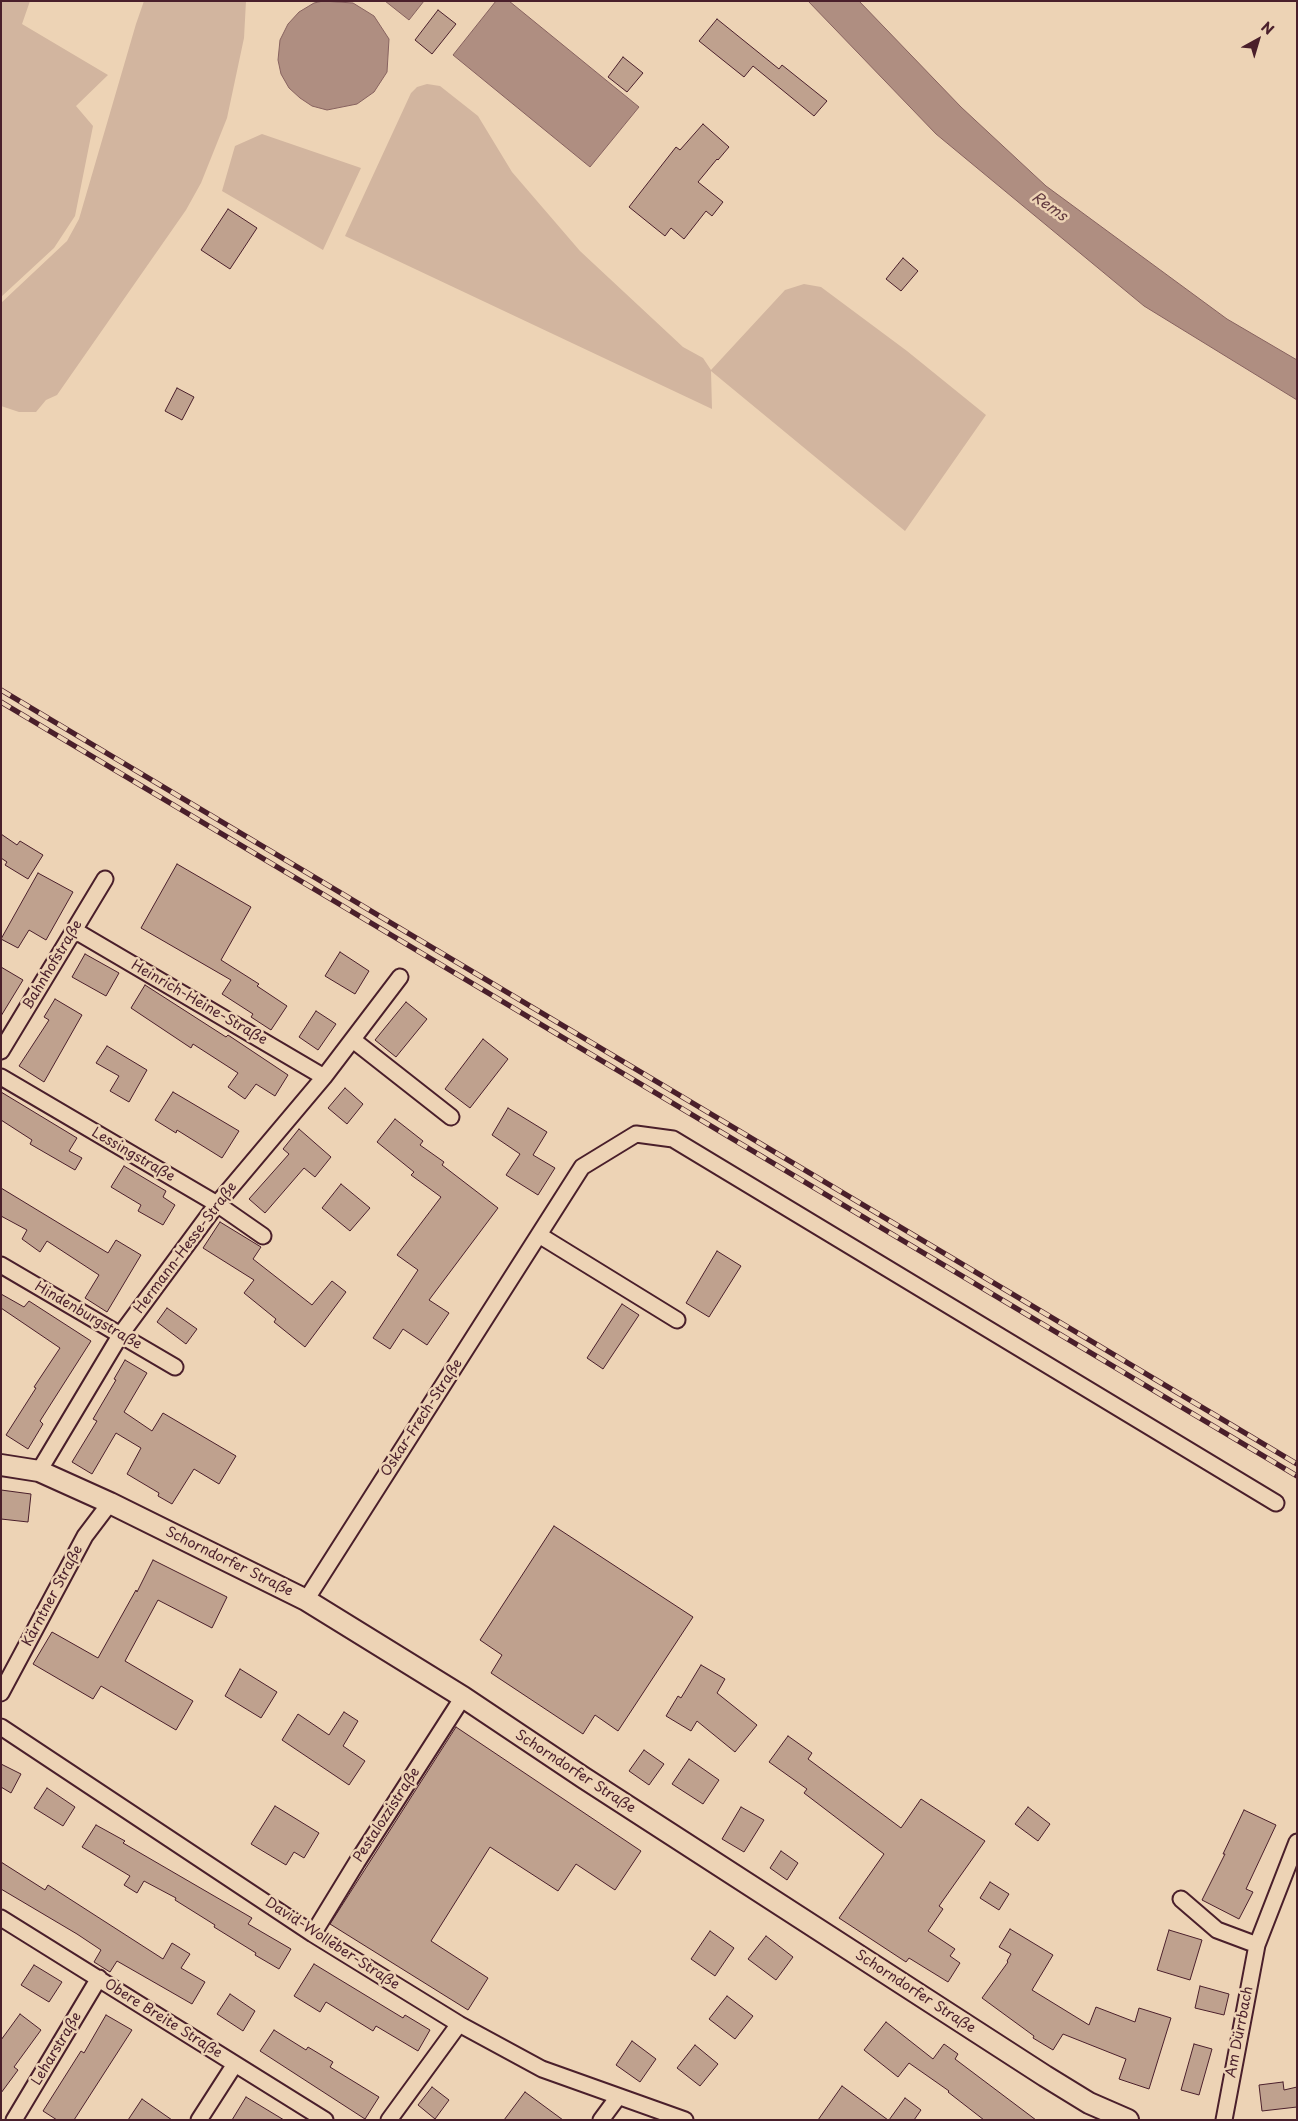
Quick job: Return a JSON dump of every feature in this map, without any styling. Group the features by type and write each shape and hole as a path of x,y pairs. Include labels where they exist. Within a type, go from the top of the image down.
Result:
{"street":[{"name":"Bahnhofstraße","path":"1,1050 105,879"},
{"name":"Heinrich-Heine-Straße","path":"74,930 324,1077"},
{"name":"Hermann-Hesse-Straße","path":"39,1471 121,1334 217,1204 324,1077 400,977"},
{"path":"353,1040 451,1117"},
{"name":"Lessingstraße","path":"1,1077 217,1204 263,1236"},
{"name":"Oskar-Frech-Straße","path":"306,1600 582,1167 636,1134 672,1139 1276,1503"},
{"path":"539,1235 677,1320"},
{"name":"Hindenburgstraße","path":"1,1265 175,1367"},
{"name":"Schorndorfer Straße","path":"1,1465 39,1471 306,1600 463,1697 584,1778 1045,2076 1089,2103 1128,2120"},
{"name":"Kärntner Straße","path":"1,1692 85,1536 110,1504"},
{"name":"Pestalozzistraße","path":"313,1934 463,1697"},
{"name":"David-Wolleber-Straße","path":"1,1727 313,1934 459,2024 542,2069 685,2120"},
{"name":"Am Dürrbach","path":"1224,2120 1257,1945 1297,1842"},
{"path":"1181,1899 1217,1930 1257,1945"},
{"name":"Obere Breite Straße","path":"1,1918 325,2120"},
{"name":"Leharstraße","path":"14,2120 99,1978"},
{"path":"389,2120 459,2024"},
{"path":"199,2120 235,2064"},
{"path":"601,2120 618,2097"}],"shaded area":[{"path":"1,1 30,1 22,24 108,75 76,106 93,126 75,216 54,248 1,297"},
{"path":"144,1 246,1 244,38 227,118 201,183 186,210 57,395 46,400 36,412 19,412 1,406 1,303 67,241 79,219"},
{"path":"427,84 440,86 478,116 512,172 580,251 683,347 703,358 711,370 785,290 804,284 821,287 907,351 986,415 905,531 711,371 712,409 345,236 411,93 417,87"},
{"path":"262,134 361,168 323,250 222,191 235,146"}],"water":[{"path":"323,1 353,3 374,16 389,39 387,72 374,92 357,104 327,110 312,106 289,88 281,74 278,60 280,40 288,24 299,12 314,3"},
{"path":"385,1 424,1 409,20"},
{"path":"496,1 509,1 639,107 590,167 453,55"},
{"name":"Rems","path":"808,1 859,1 961,107 1046,186 1227,319 1297,360 1297,400 1144,306 936,134"}],"building":[{"path":"438,10 456,24 432,54 415,40"},
{"path":"717,19 779,69 782,65 827,101 814,116 753,66 744,77 699,41"},
{"path":"623,57 643,73 627,92 608,77"},
{"path":"703,124 729,147 698,182 723,202 712,216 706,211 684,239 671,228 665,236 629,207 676,147 680,150"},
{"path":"228,209 257,228 230,269 201,250"},
{"path":"903,258 918,271 901,291 886,279"},
{"path":"177,388 194,397 182,420 165,411"},
{"path":"1,834 17,845 20,841 43,855 28,879 5,865 7,862 1,858"},
{"path":"177,864 251,907 221,960 259,984 257,986 287,1006 271,1030 251,1017 253,1014 222,994 231,980 141,928"},
{"path":"38,873 73,892 46,940 29,930 18,948 1,939"},
{"path":"340,952 369,971 355,994 325,976"},
{"path":"85,954 119,973 106,996 72,977"},
{"path":"1,967 23,980 1,1016"},
{"path":"145,985 226,1037 228,1035 288,1075 275,1096 256,1084 245,1099 228,1087 238,1073 193,1044 191,1048 131,1008"},
{"path":"55,999 82,1015 44,1082 19,1066 49,1020 44,1017"},
{"path":"406,1002 427,1019 396,1057 375,1040"},
{"path":"316,1011 336,1024 318,1050 299,1037"},
{"path":"483,1039 508,1059 470,1108 445,1089"},
{"path":"107,1046 147,1070 129,1102 110,1091 119,1076 96,1063"},
{"path":"345,1088 363,1104 347,1124 328,1108"},
{"path":"1,1092 77,1138 69,1151 82,1158 75,1170 30,1144 32,1140 1,1120"},
{"path":"173,1092 239,1131 222,1158 177,1130 176,1133 155,1120"},
{"path":"508,1108 547,1132 533,1155 555,1168 538,1195 506,1175 520,1154 492,1135"},
{"path":"395,1119 423,1141 420,1145 444,1162 442,1165 498,1208 429,1300 449,1313 427,1345 403,1329 390,1349 373,1338 418,1270 397,1255 441,1197 411,1175 414,1172 377,1142"},
{"path":"299,1129 331,1157 315,1177 304,1168 265,1213 249,1199 289,1154 283,1149"},
{"path":"124,1166 166,1191 163,1197 175,1205 163,1225 138,1211 141,1205 111,1187"},
{"path":"341,1184 370,1208 350,1231 322,1208"},
{"path":"1,1188 108,1253 116,1240 141,1255 107,1312 85,1298 99,1275 47,1241 40,1252 22,1239 27,1230 1,1216"},
{"path":"220,1222 261,1247 253,1259 312,1305 332,1281 346,1292 305,1347 274,1322 276,1319 244,1293 254,1280 203,1248"},
{"path":"717,1251 741,1266 709,1317 686,1303"},
{"path":"1,1294 24,1307 29,1301 91,1341 40,1421 43,1424 28,1449 6,1435 36,1388 34,1387 60,1348 1,1308"},
{"path":"622,1304 639,1315 603,1369 587,1358"},
{"path":"167,1308 197,1329 186,1344 157,1322"},
{"path":"125,1360 147,1373 124,1412 152,1431 163,1413 236,1456 219,1484 194,1469 172,1504 158,1496 159,1493 127,1474 141,1448 116,1433 92,1474 72,1462 97,1421 93,1419 116,1380 114,1379"},
{"path":"1,1490 31,1494 28,1522 1,1519"},
{"path":"554,1526 693,1617 618,1731 595,1715 583,1734 491,1673 502,1655 480,1640"},
{"path":"153,1560 227,1597 212,1628 158,1600 125,1661 193,1701 176,1730 101,1686 93,1699 33,1664 52,1632 98,1658 136,1590 137,1592"},
{"path":"701,1665 725,1679 717,1693 757,1725 735,1752 697,1721 691,1731 666,1716 678,1696 681,1698"},
{"path":"240,1669 277,1692 261,1718 225,1696"},
{"path":"344,1712 358,1721 343,1746 365,1761 349,1785 282,1740 298,1714 329,1735"},
{"path":"456,1727 641,1851 615,1890 576,1864 558,1891 490,1847 431,1941 488,1978 468,2010 330,1924"},
{"path":"788,1736 812,1753 808,1759 901,1828 921,1799 985,1841 939,1906 943,1909 928,1931 955,1949 950,1956 960,1963 948,1982 909,1958 906,1962 839,1918 884,1854 804,1793 807,1789 769,1762"},
{"path":"644,1750 664,1764 649,1785 629,1771"},
{"path":"689,1759 719,1780 703,1804 672,1784"},
{"path":"1,1764 21,1774 11,1793 1,1787"},
{"path":"47,1788 75,1807 63,1826 34,1808"},
{"path":"275,1806 319,1833 304,1858 294,1852 286,1865 251,1844"},
{"path":"741,1807 764,1820 744,1852 722,1839"},
{"path":"1028,1807 1050,1824 1038,1841 1015,1824"},
{"path":"1244,1810 1276,1825 1246,1889 1253,1892 1239,1919 1202,1900"},
{"path":"96,1825 125,1841 123,1843 252,1918 248,1924 291,1949 279,1969 214,1927 215,1925 175,1900 176,1898 144,1881 137,1893 124,1885 130,1876 82,1847"},
{"path":"781,1851 798,1863 787,1880 770,1868"},
{"path":"1,1862 45,1890 48,1885 163,1959 172,1943 190,1954 181,1968 205,1982 192,2004 117,1961 110,1972 94,1962 101,1950 1,1889"},
{"path":"990,1882 1009,1894 999,1910 980,1898"},
{"path":"1010,1929 1053,1955 1032,1990 1089,2025 1096,2007 1135,2022 1139,2008 1171,2018 1149,2089 1119,2079 1126,2059 1063,2034 1053,2050 1033,2038 1034,2036 982,1998 1008,1962 1011,1954 999,1947"},
{"path":"1169,1930 1202,1940 1190,1980 1157,1970"},
{"path":"710,1931 734,1948 715,1976 691,1959"},
{"path":"766,1936 793,1957 776,1980 748,1959"},
{"path":"314,1964 403,2018 405,2015 430,2030 418,2051 376,2026 373,2031 326,2002 320,2012 294,1996"},
{"path":"34,1965 62,1982 49,2002 21,1985"},
{"path":"1200,1986 1229,1994 1224,2015 1195,2008"},
{"path":"230,1994 255,2011 243,2031 217,2014"},
{"path":"727,1996 753,2016 735,2039 709,2019"},
{"path":"20,2014 41,2030 14,2067 18,2070 1,2093 1,2040"},
{"path":"106,2015 132,2030 74,2120 57,2120 43,2111 81,2051 84,2053"},
{"path":"886,2022 933,2059 944,2044 958,2054 955,2059 1036,2120 984,2120 949,2091 909,2063 898,2077 864,2050"},
{"path":"274,2030 306,2050 308,2047 333,2062 330,2067 379,2097 365,2119 260,2051"},
{"path":"632,2041 656,2059 640,2082 616,2065"},
{"path":"1194,2044 1212,2049 1199,2095 1181,2090"},
{"path":"695,2045 718,2064 700,2086 677,2068"},
{"path":"1283,2082 1284,2090 1297,2087 1297,2107 1262,2111 1259,2085"},
{"path":"842,2086 888,2120 818,2120"},
{"path":"432,2087 449,2100 435,2119 418,2105"},
{"path":"525,2092 563,2120 504,2120"},
{"path":"246,2097 284,2120 232,2120"},
{"path":"905,2098 921,2110 914,2120 889,2120"},
{"path":"142,2099 172,2120 128,2120"}],"railway":[{"path":"1,690 1297,1464"},
{"path":"1,702 1297,1476"}]}
